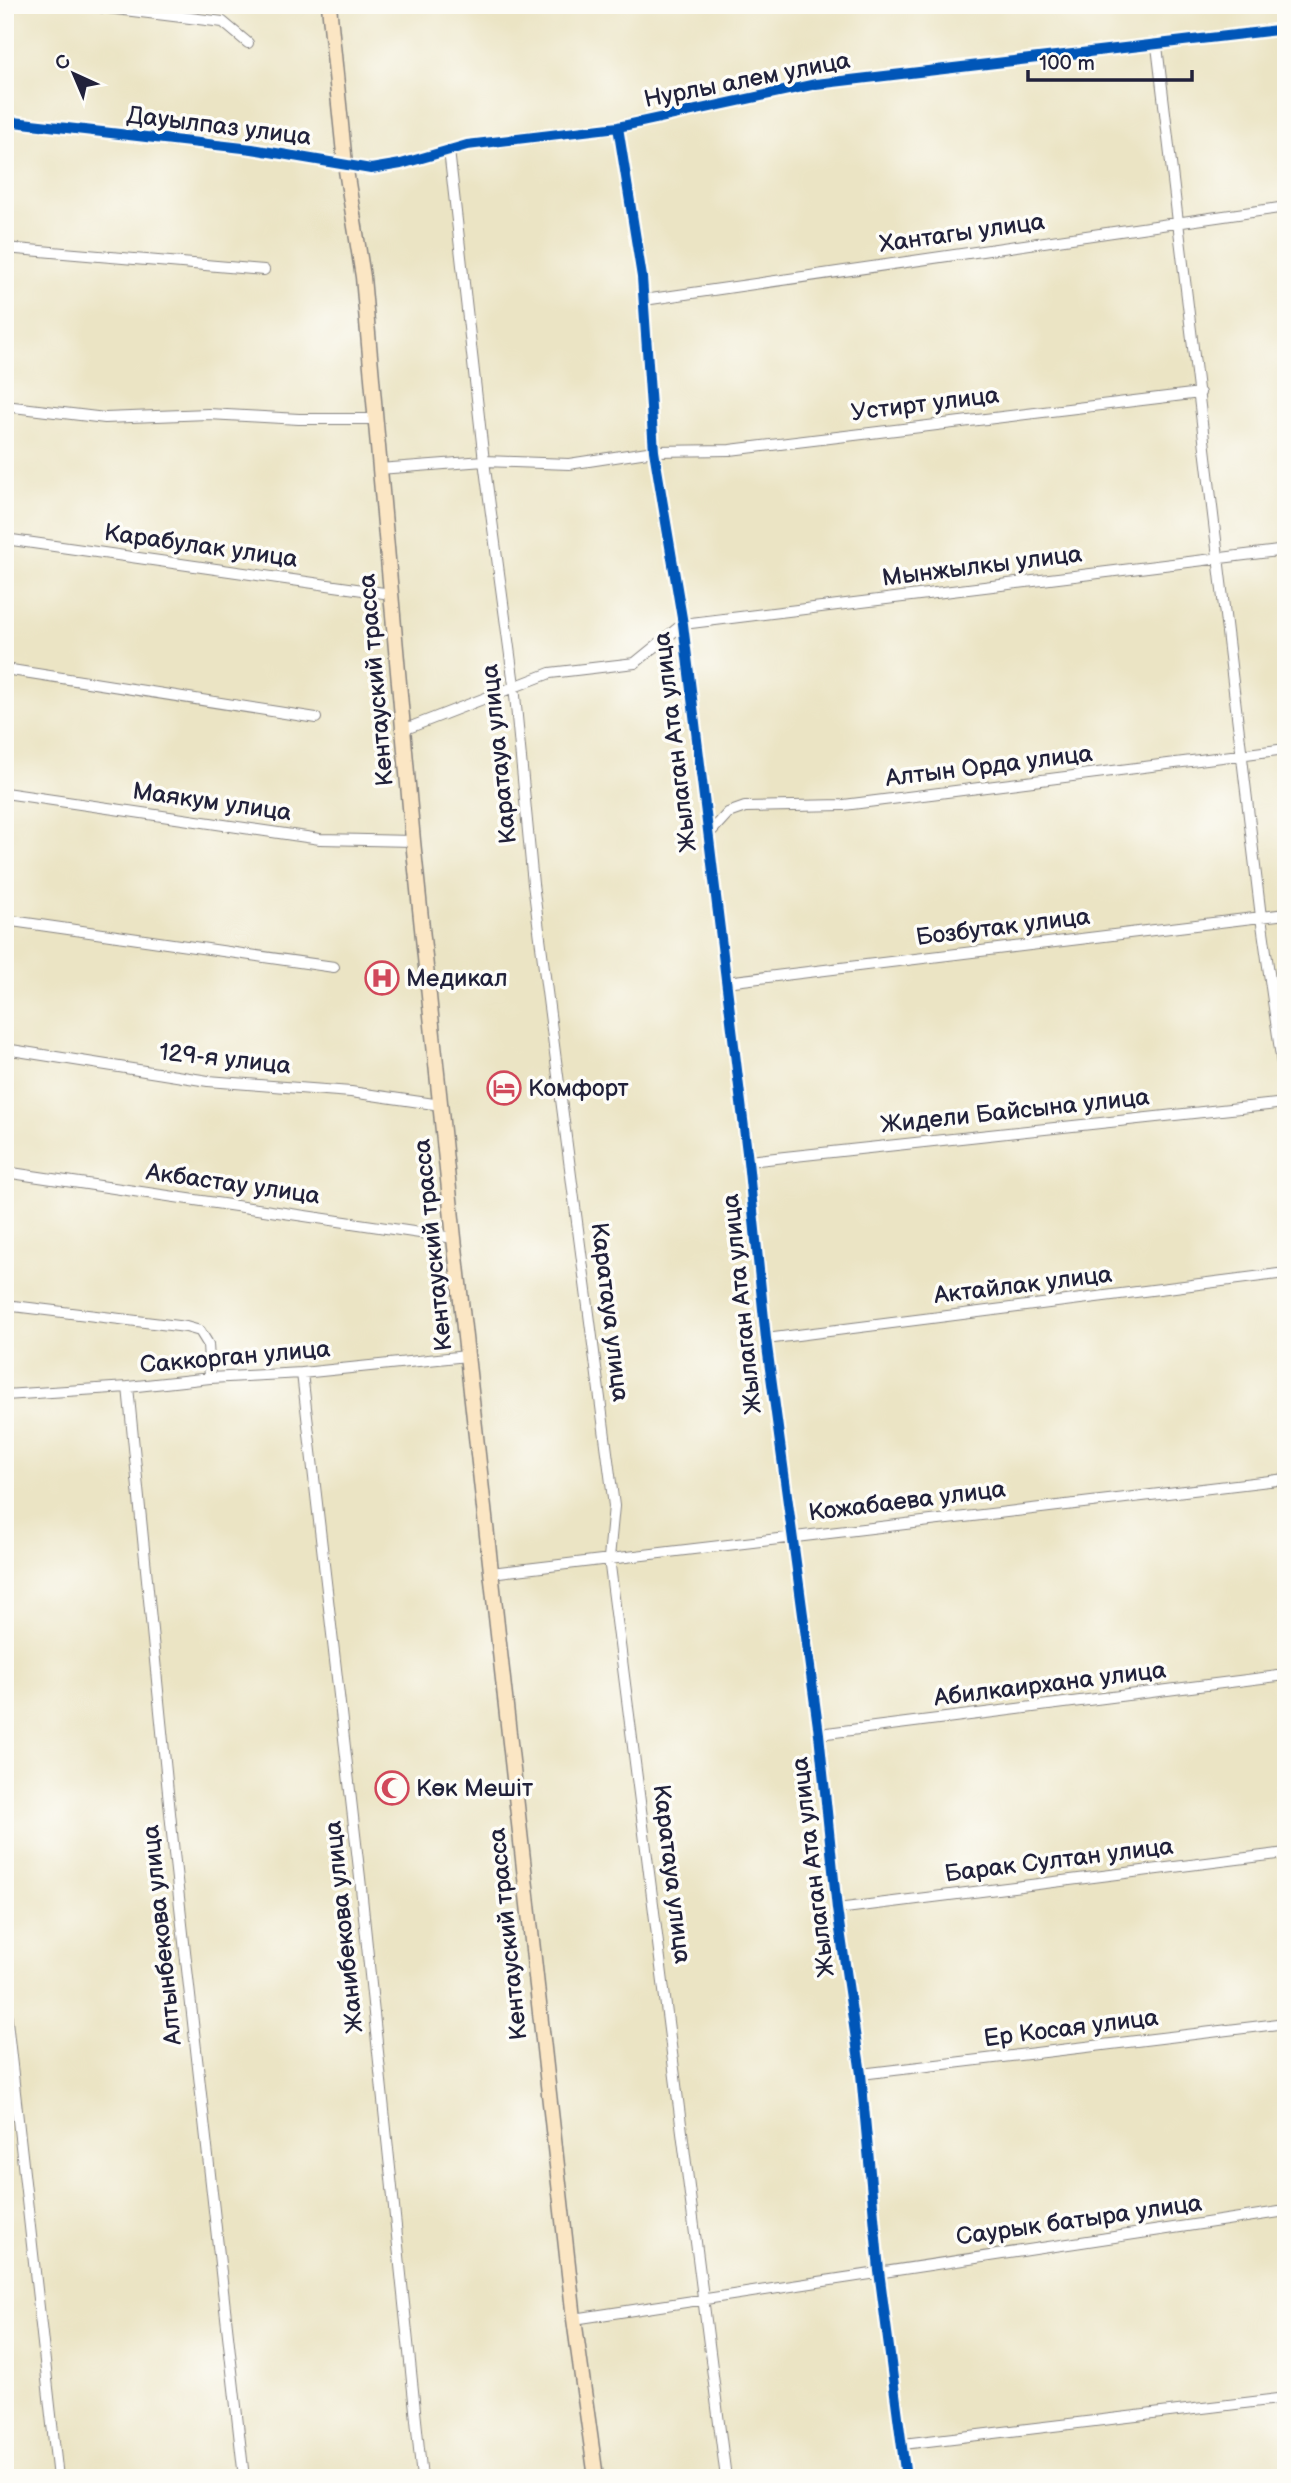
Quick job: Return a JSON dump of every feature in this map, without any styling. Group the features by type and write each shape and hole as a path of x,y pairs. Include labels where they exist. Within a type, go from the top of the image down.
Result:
{"main road":[{"name":"Кентауский трасса","path":"329,5 345,164 363,277 413,841 454,1238 574,2319 596,2478"}],"street":[{"path":"83,5 223,22 248,43"},
{"name":"Нурлы алем улица","path":"345,164 371,169 401,164 467,145 618,127 816,84 1286,29"},
{"path":"1157,46 1244,755 1261,917 1286,1092"},
{"name":"Дауылпаз улица","path":"5,121 252,149 345,164"},
{"name":"Жылаган Ата улица","path":"618,127 645,300 654,451 683,624 748,1161 766,1339 819,1734 837,1909 861,2074 879,2271 906,2478"},
{"name":"Каратауа улица","path":"449,150 484,461 514,685 533,884 614,1506 609,1558 726,2478"},
{"name":"Хантагы улица","path":"645,300 1286,206"},
{"path":"5,248 264,270"},
{"name":"Устирт улица","path":"379,469 484,461 569,464 654,451 730,450 1200,393"},
{"path":"5,406 106,418 208,414 299,419 374,419"},
{"name":"Карабулак улица","path":"5,539 391,594"},
{"name":"Мынжылкы улица","path":"683,624 1286,551"},
{"path":"403,730 550,673 635,663 683,624"},
{"path":"5,669 316,718"},
{"name":"Алтын Орда улица","path":"708,835 729,813 745,807 844,806 1286,749"},
{"name":"Маякум улица","path":"5,793 320,839 413,841"},
{"name":"Бозбутак улица","path":"726,982 1286,914"},
{"path":"5,920 334,967"},
{"name":"129-я улица","path":"5,1049 208,1081 351,1092 441,1105"},
{"name":"Жидели Байсына улица","path":"748,1161 1286,1103"},
{"name":"Акбастау улица","path":"5,1172 454,1238"},
{"name":"Актайлак улица","path":"766,1339 1286,1273"},
{"path":"5,1306 186,1327 200,1331 208,1344 210,1378"},
{"name":"Саккорган улица","path":"5,1395 303,1373 467,1356"},
{"name":"Жанибекова улица","path":"303,1373 360,1878 422,2478"},
{"name":"Алтынбекова улица","path":"128,1387 174,1853 244,2478"},
{"name":"Кожабаева улица","path":"491,1573 791,1535 1286,1479"},
{"name":"Абилкаирхана улица","path":"819,1734 1286,1675"},
{"name":"Барак Султан улица","path":"837,1909 1286,1853"},
{"path":"5,2003 58,2478"},
{"name":"Ер Косая улица","path":"861,2074 1286,2023"},
{"name":"Саурык батыра улица","path":"574,2319 1286,2211"},
{"path":"903,2444 1286,2398"}],"cycle path":[{"path":"5,121 252,149 371,169 401,164 467,145 618,127 816,84 1286,29"},
{"path":"618,127 642,277 654,451 683,624 748,1161 766,1339 819,1734 837,1909 861,2074 879,2271 906,2478"}],"place":[{"name":"Медикал","path":"382,978"},
{"name":"Комфорт","path":"504,1088"},
{"name":"Көк Мешіт","path":"392,1788"}]}
